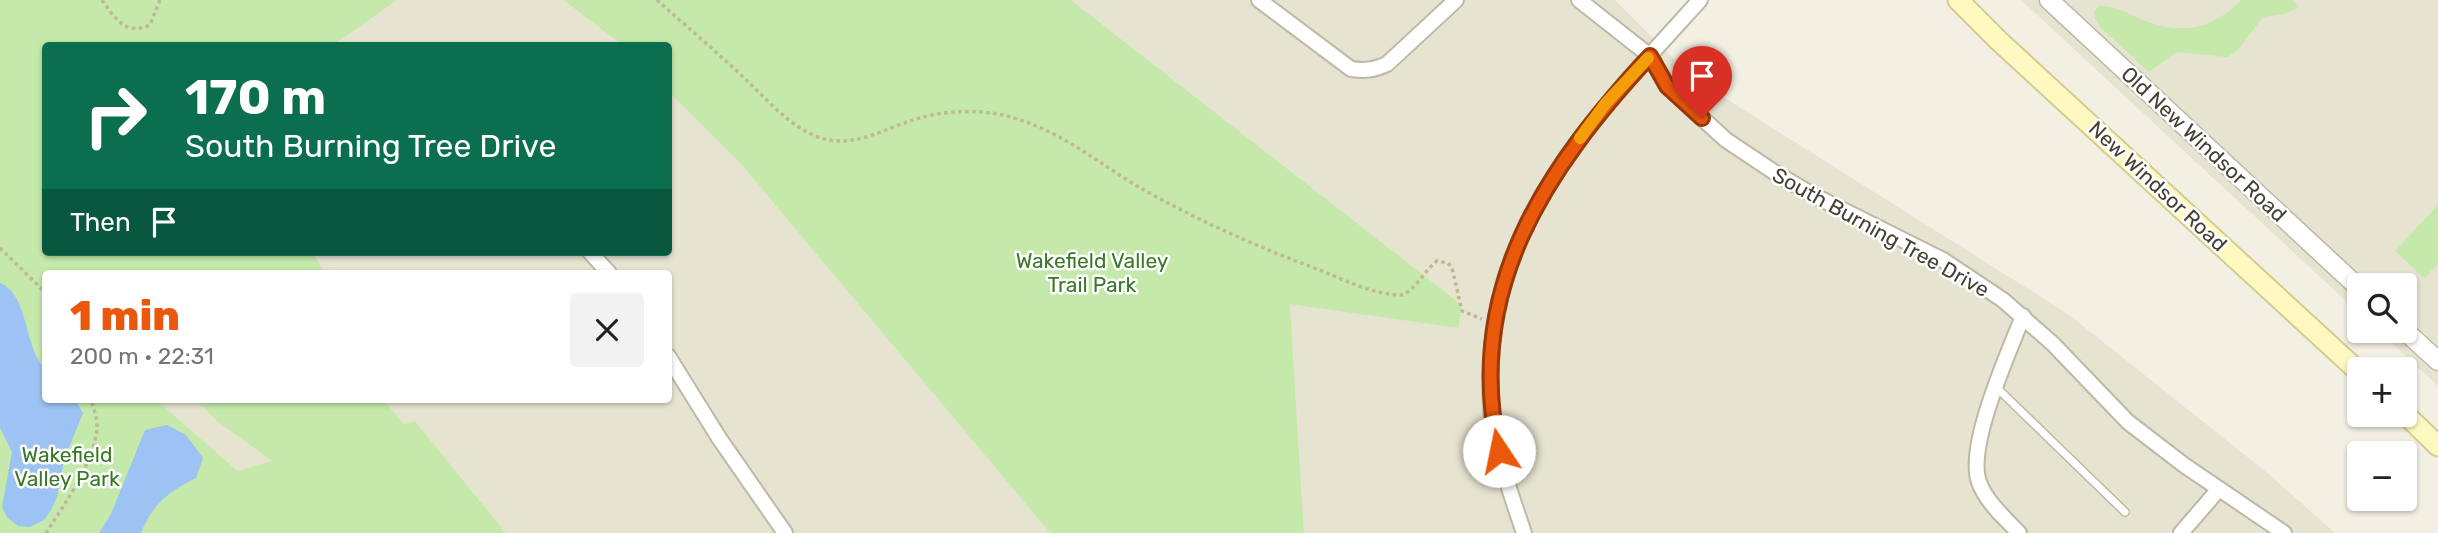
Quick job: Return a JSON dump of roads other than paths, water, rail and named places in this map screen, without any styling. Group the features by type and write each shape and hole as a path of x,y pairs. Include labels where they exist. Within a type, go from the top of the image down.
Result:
{"main road":[{"name":"New Windsor Road","path":"1958,0 1999,41 2347,361"},
{"path":"2417,426 2438,446"}],"street":[{"path":"1259,0 1352,69 1364,71 1376,70 1387,64 1456,0"},
{"path":"1578,0 1650,56"},
{"path":"1524,533 1507,484 1493,424 1490,389 1494,324 1517,245 1537,202 1557,169 1606,103 1700,0"},
{"name":"Old New Windsor Road","path":"2049,0 2347,277"},
{"name":"South Burning Tree Drive","path":"1650,56 1667,86 1726,140 1750,158 1813,195 1943,260 1972,278 2023,316 2128,422 2284,533"},
{"path":"594,256 606,270"},
{"path":"2019,533 1989,500 1977,476 1982,430 1995,386 2023,316"},
{"path":"2417,342 2438,361"},
{"path":"672,362 719,438 785,533"},
{"path":"2181,533 2219,489"}],"lane":[{"path":"1995,386 2125,512"}],"water":[{"path":"0,283 16,298 33,348 42,364 42,403 77,403 83,413 64,460 57,497 51,510 44,520 30,527 18,526 7,517 2,507 12,452 0,428"},
{"path":"167,425 186,435 203,458 196,478 178,488 156,506 141,533 99,533 111,514 145,430"}],"park label":[{"name":"Wakefield Valley Trail Park","path":"1092,272"},
{"name":"Wakefield Valley Park","path":"67,466"}]}
